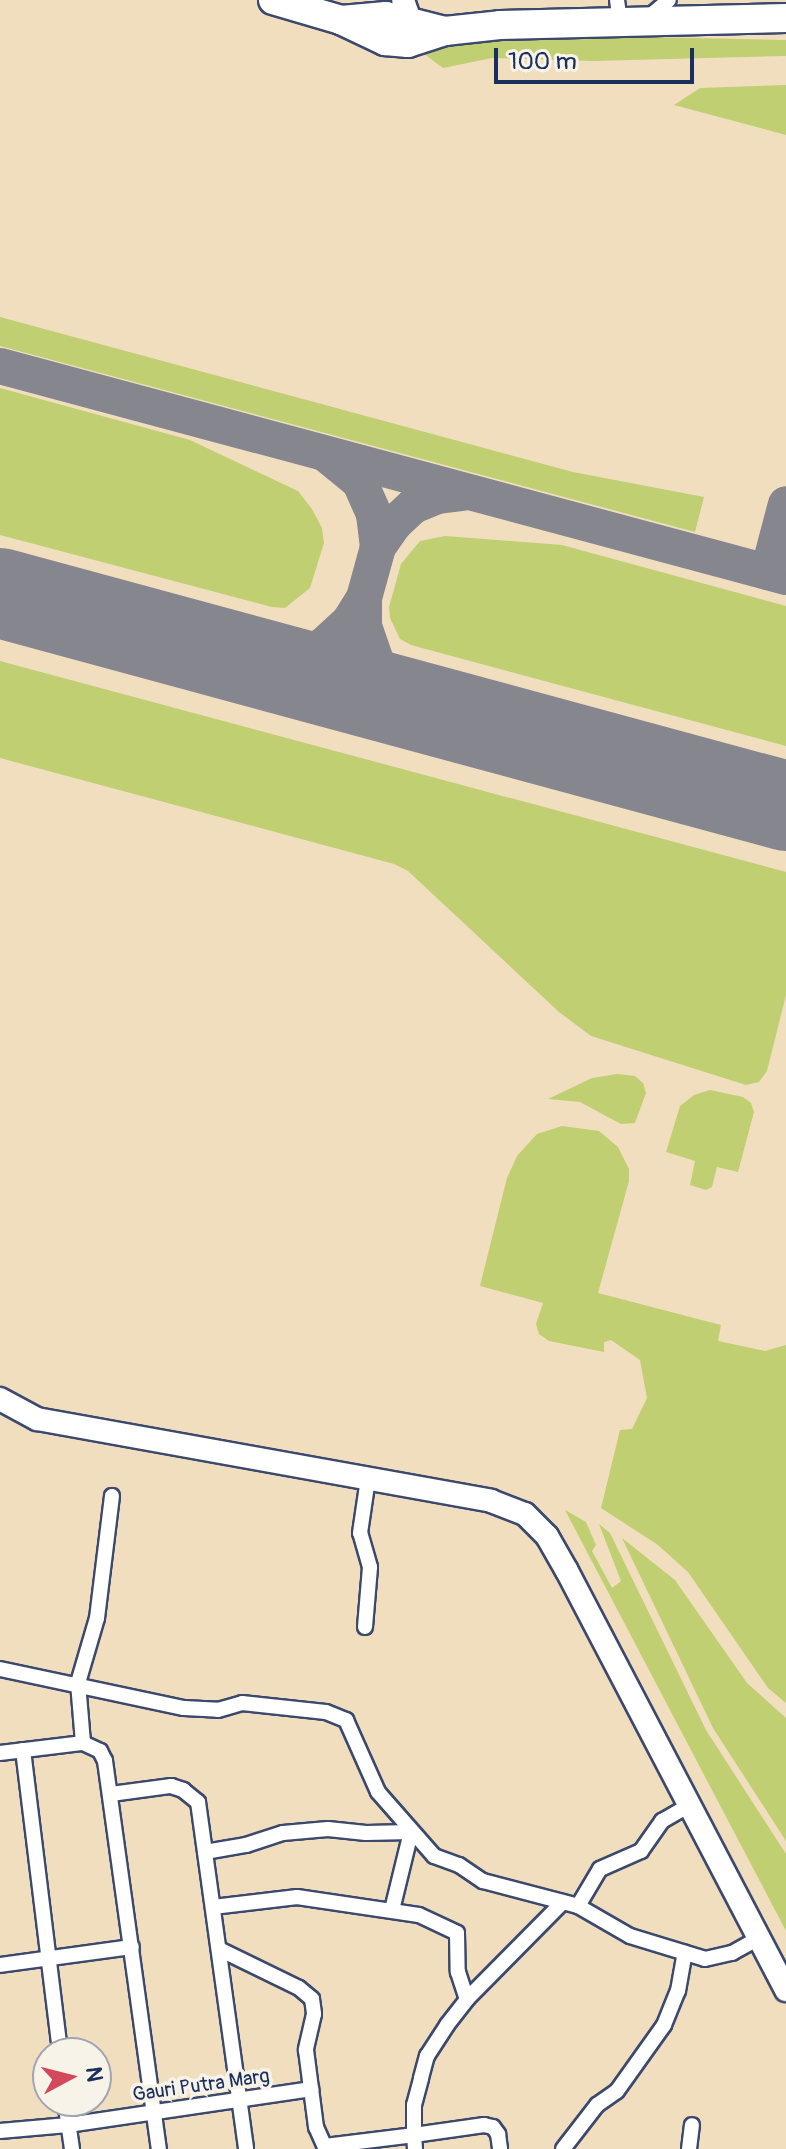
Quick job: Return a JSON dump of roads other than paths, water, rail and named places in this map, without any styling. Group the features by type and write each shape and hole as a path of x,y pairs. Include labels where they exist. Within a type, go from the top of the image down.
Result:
{"highway":[{"path":"273,0 341,20 398,20 445,31 627,14 786,18"}],"main road":[{"path":"0,1399 37,1419 500,1504 525,1514 539,1527 574,1585 786,1990"}],"street":[{"path":"627,14 669,0"},
{"path":"365,1627 370,1567 360,1533 368,1479"},
{"path":"83,1743 78,1683 97,1618 112,1496"},
{"path":"0,1669 78,1683 176,1707 218,1710 242,1703 326,1712 346,1720 378,1792 434,1856 459,1865 483,1881 578,1906 630,1936 705,1959 732,1953 759,1938"},
{"path":"0,1753 83,1743 100,1751 111,1794 159,2149"},
{"path":"23,1750 58,2037"},
{"path":"111,1794 171,1786 183,1790 198,1802 246,2149"},
{"path":"578,1906 600,1869 641,1851 662,1821 688,1806"},
{"path":"205,1852 246,1845 283,1833 328,1829 366,1833 411,1832"},
{"path":"392,1910 411,1832"},
{"path":"213,1907 297,1897 407,1910 457,1933 458,1972 467,1999"},
{"path":"414,2142 414,2105 427,2056 467,1999 563,1902"},
{"path":"0,1965 132,1947"},
{"path":"219,1949 299,1988 312,1999 314,2014 306,2050 316,2127 326,2147 414,2142 484,2125 493,2127 498,2134 500,2149"},
{"path":"563,2149 597,2105 617,2091 664,2025 678,1991 685,1953"},
{"name":"Gauri Putra Marg","path":"0,2131 68,2125 311,2089"},
{"path":"67,2117 72,2149"},
{"path":"689,2149 692,2125"}]}
